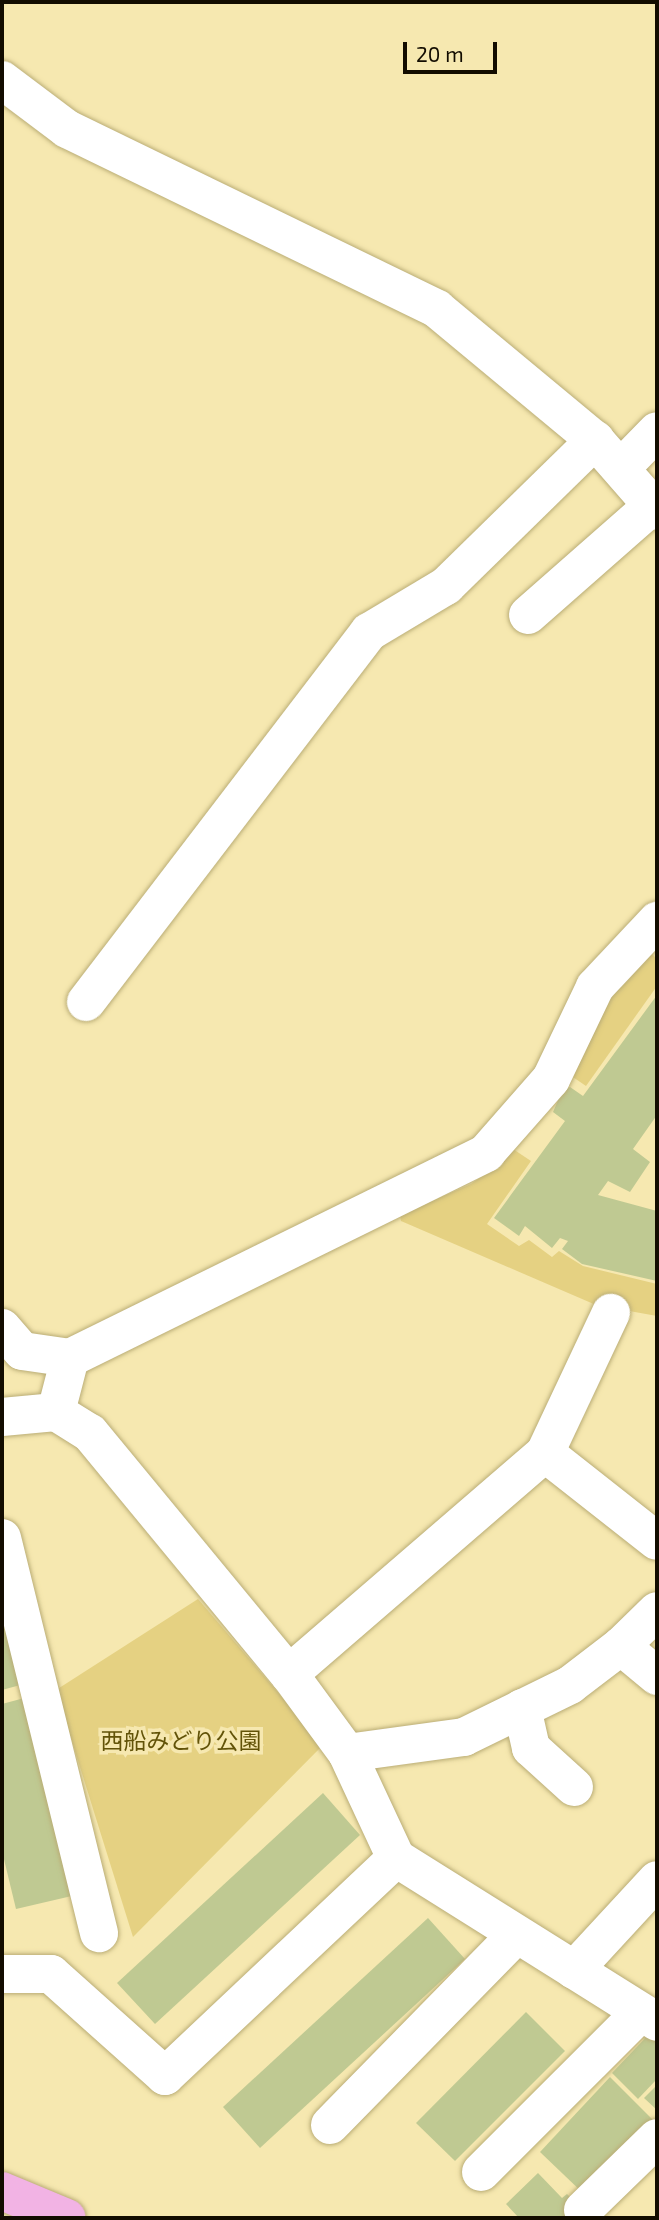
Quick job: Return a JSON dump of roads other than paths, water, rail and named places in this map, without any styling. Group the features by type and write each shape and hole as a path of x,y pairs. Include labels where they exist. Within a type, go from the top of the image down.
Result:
{"main road":[{"path":"2,2191 67,2218"}],"street":[{"path":"2,80 67,129 437,309 595,440 622,467 655,509 528,615"},
{"path":"622,467 657,431"},
{"path":"86,1002 369,632 446,586 595,440"},
{"path":"2,1328 22,1351 70,1358 486,1153 551,1079 595,987 657,921"},
{"path":"289,1674 545,1453 611,1313"},
{"path":"56,1412 70,1358"},
{"path":"2,1417 56,1412 90,1433 289,1674 347,1753 396,1858 649,2017 481,2172"},
{"path":"545,1453 657,1541"},
{"path":"2,1538 99,1933"},
{"path":"347,1753 464,1737 570,1685 621,1646 657,1611"},
{"path":"621,1646 657,1676"},
{"path":"522,1708 531,1748 574,1787"},
{"path":"2,1974 51,1974 165,2076 396,1858"},
{"path":"573,1970 657,1880"},
{"path":"330,2125 516,1935"},
{"path":"583,2210 657,2138"}],"park label":[{"name":"西船みどり公園","path":"181,1740"}]}
